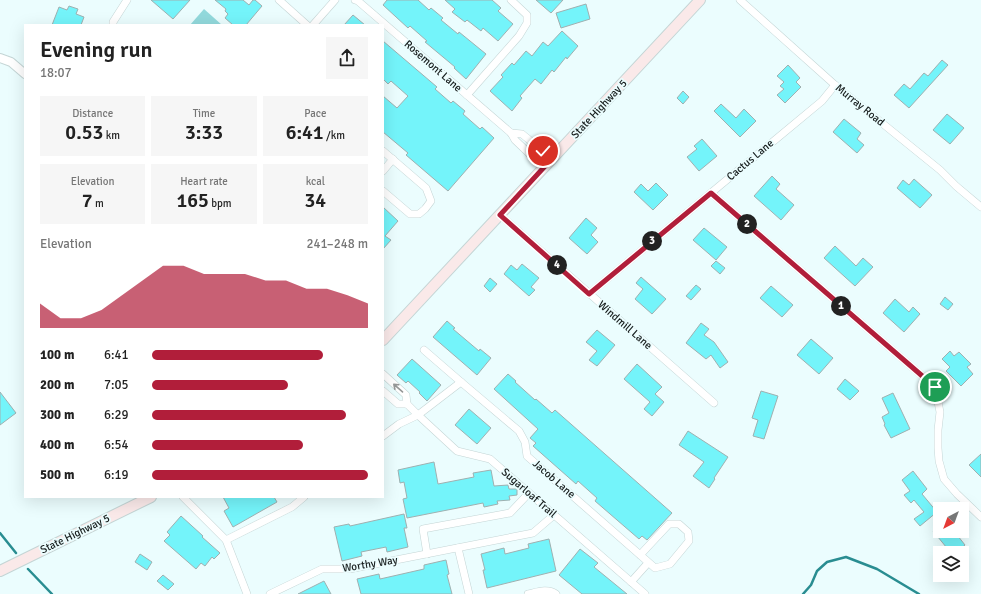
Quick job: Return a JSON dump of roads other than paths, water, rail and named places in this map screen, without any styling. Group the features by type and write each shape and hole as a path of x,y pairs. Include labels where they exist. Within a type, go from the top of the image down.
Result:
{"main road":[{"name":"State Highway 5","path":"384,339 700,0"},
{"name":"State Highway 5","path":"0,571 149,498"}],"street":[{"path":"113,24 127,0"},
{"path":"279,0 307,24"},
{"path":"314,24 335,0"},
{"name":"Rosemont Lane","path":"355,0 511,133 515,140 536,160 547,164"},
{"path":"467,95 519,36 527,23 527,15 511,0"},
{"name":"Murray Road","path":"740,0 835,85 940,170 981,207"},
{"path":"0,58 11,62 24,73"},
{"name":"Cactus Lane","path":"589,294 822,101 835,85"},
{"name":"Rosemont Lane","path":"511,133 522,134 543,151 547,164"},
{"path":"384,152 426,188 431,201 419,214 410,214 384,192"},
{"path":"384,170 392,159"},
{"path":"711,193 935,387 940,412 938,430 939,461 944,479 981,517"},
{"name":"Windmill Lane","path":"500,215 714,403"},
{"name":"Jacob Lane","path":"424,350 519,431 525,442 527,456 648,562"},
{"name":"Sugarloaf Trail","path":"384,375 406,395 407,404 457,451 490,459 645,594"},
{"path":"384,435 398,424 418,415 461,382"},
{"name":"Sugarloaf Trail","path":"384,392 398,404 407,404"},
{"path":"427,554 422,529 510,512 529,493"},
{"path":"184,498 226,540 247,594"},
{"path":"226,540 292,506 303,498"},
{"name":"Worthy Way","path":"270,594 322,569 350,568 533,533 554,515"},
{"path":"632,582 648,562 655,568 670,564 689,541 688,532 679,524 669,524 640,555"},
{"path":"458,548 469,594"},
{"path":"528,594 544,591 553,592 556,594"}],"waterway":[{"path":"0,533 16,553"},
{"path":"803,594 811,585 817,571 827,562 846,557 877,569 919,594"},
{"path":"28,569 52,594"}]}
